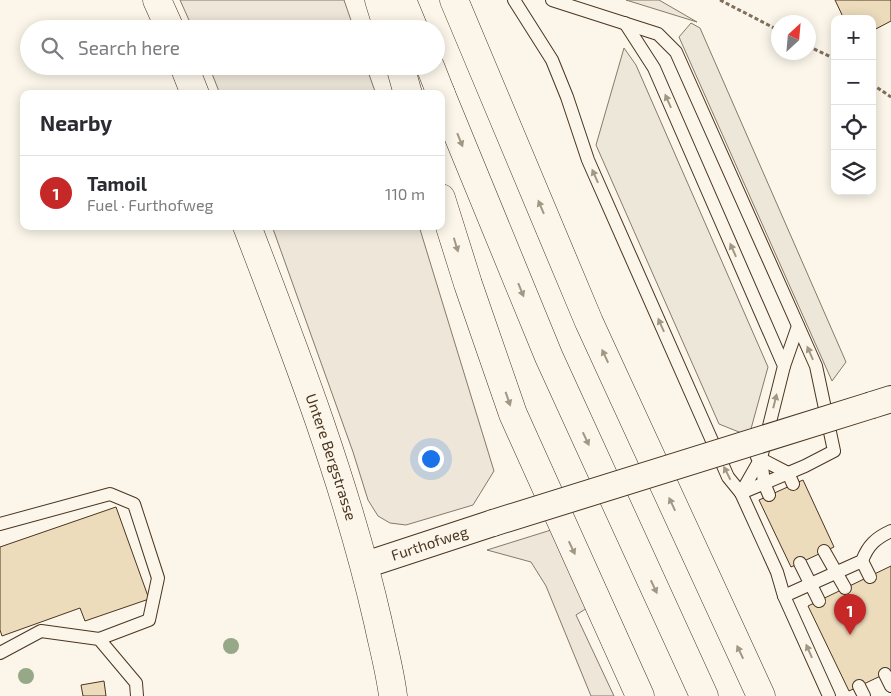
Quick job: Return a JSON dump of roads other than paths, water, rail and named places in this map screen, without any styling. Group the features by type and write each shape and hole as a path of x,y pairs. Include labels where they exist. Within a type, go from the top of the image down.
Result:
{"main road":[{"path":"157,0 166,20"},
{"path":"379,0 385,20"},
{"path":"402,0 410,20"},
{"path":"454,0 589,322 761,696"},
{"path":"188,75 193,90"},
{"path":"403,75 407,90"},
{"path":"434,75 439,90"},
{"path":"445,104 549,357 704,696"},
{"path":"445,211 513,414 640,696"},
{"name":"Untere Bergstrasse","path":"249,230 297,356 327,442 365,565 393,696"}],"street":[{"name":"Furthofweg","path":"365,565 493,523 882,402"}],"lane":[{"path":"514,0 552,60 567,97 588,160 728,478 741,493 777,572 784,596 829,696"},
{"path":"552,0 658,34 676,52 816,366 834,451 805,466 791,479 764,483 741,493"},
{"path":"625,23 654,68 784,366"},
{"path":"741,493 761,458 784,366 798,326"},
{"path":"712,440 761,458 791,479"},
{"path":"761,458 764,483 769,496"},
{"path":"0,524 110,494 134,504 158,578 149,620 99,640 41,632 0,652"},
{"path":"870,577 862,560 865,551 872,542 891,531"},
{"path":"824,551 845,588"},
{"path":"784,596 862,560"},
{"path":"800,563 819,600"},
{"path":"99,640 136,683 137,696"},
{"path":"885,674 891,686"}],"place":[{"name":"Tamoil","path":"850,635"}]}
